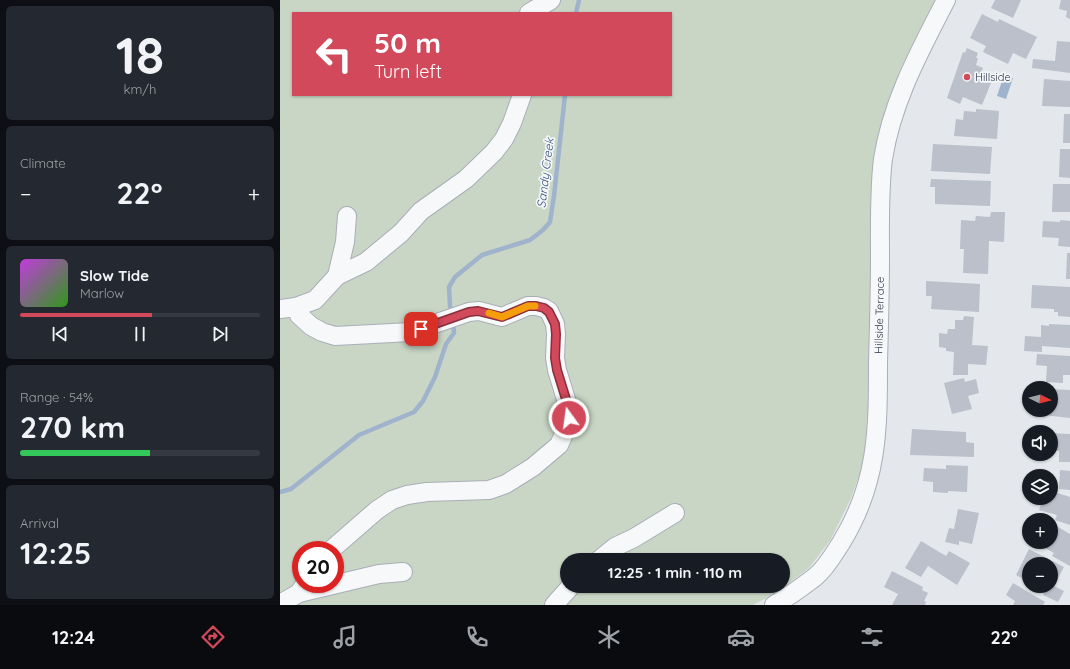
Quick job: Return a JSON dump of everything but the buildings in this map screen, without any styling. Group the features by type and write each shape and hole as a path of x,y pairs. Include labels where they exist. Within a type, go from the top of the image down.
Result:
{"street":[{"name":"Hillside Terrace","path":"774,605 816,576 832,557 852,526 865,494 873,461 878,420 880,198 884,158 893,116 908,76 946,0"},
{"path":"288,308 316,300 337,276 366,262 400,233 421,211 466,179 494,152 504,138 512,123 522,96"},
{"path":"337,276 345,242 346,216"},
{"path":"288,308 299,315 311,326 322,332 335,336 411,332 469,312 478,311 502,317 528,306 544,308 553,318 556,334 555,358 557,370 569,409 567,427 559,445 533,467 506,484 489,490 427,492 407,495 392,500 377,510 341,541"},
{"path":"608,553 615,547 634,538 675,513"},
{"path":"344,581 379,574 403,572"},
{"path":"280,604 296,593"},
{"path":"554,605 565,593"}],"green space":[{"path":"280,0 935,0 888,100 875,152 871,211 872,287 868,427 863,465 851,498 831,539 809,568 790,582 790,553 560,553 560,593 776,593 753,605 280,605"}],"water":[{"path":"1004,75 1013,78 1006,99 997,96"}],"waterway":[{"name":"Sandy Creek","path":"576,12 579,0"},
{"name":"Sandy Creek","path":"452,314 449,287 455,277 482,255 530,240 543,230 550,222 565,96"},
{"name":"Sandy Creek","path":"280,492 291,489 359,435 414,412 423,401 435,377 446,344 454,333 453,321"}],"slow traffic":[{"path":"489,313 502,317 528,306 535,306"}],"place":[{"name":"Hillside","path":"967,77"}],"route":[{"path":"421,329 469,312 478,311 502,317 528,306 544,308 549,312 555,324 555,358 559,380 569,409 569,418"}]}
